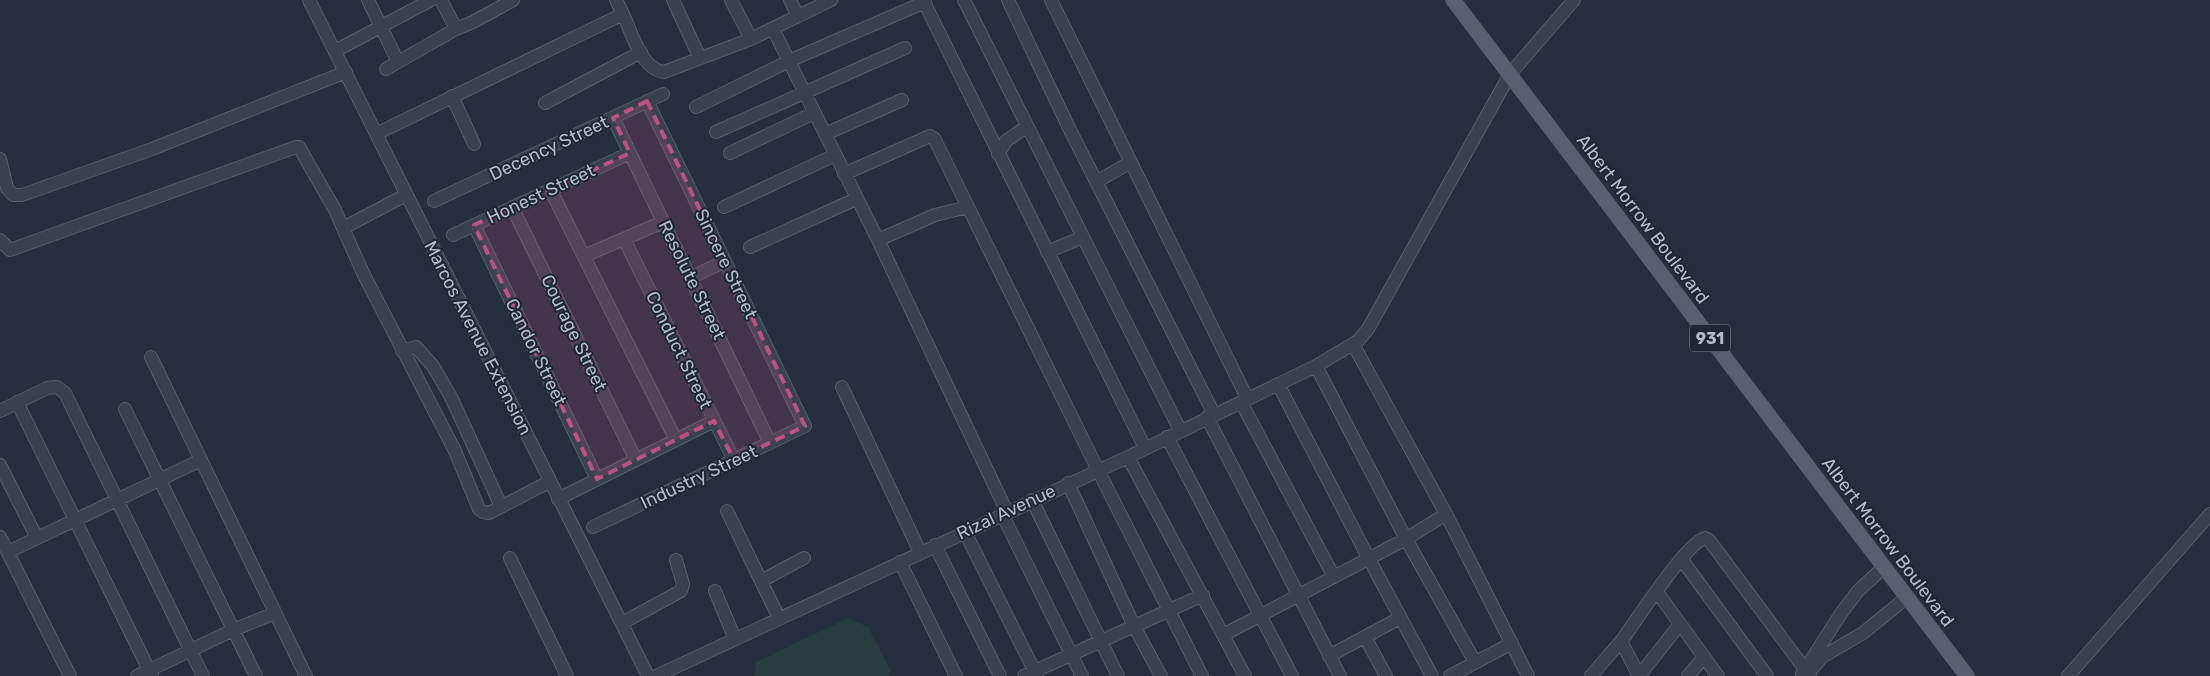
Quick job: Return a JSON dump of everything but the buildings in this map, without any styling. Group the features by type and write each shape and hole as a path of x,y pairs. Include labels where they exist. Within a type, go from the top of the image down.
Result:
{"main road":[{"name":"Albert Morrow Boulevard","path":"1453,0 1967,676"}],"street":[{"name":"Marcos Avenue Extension","path":"309,0 549,482 648,676"},
{"path":"368,0 398,62"},
{"path":"335,51 431,0"},
{"path":"441,0 456,30"},
{"path":"386,69 473,22 498,4 513,0"},
{"path":"616,0 641,52 655,70 664,72 751,39 831,0"},
{"path":"673,0 700,58"},
{"path":"730,0 751,39"},
{"path":"790,0 798,16"},
{"path":"964,0 1026,127 1180,430"},
{"path":"1008,0 1340,676"},
{"path":"1051,0 1244,400 1334,577"},
{"name":"Rizal Avenue","path":"656,676 1068,483 1128,457 1180,430 1316,366 1353,344 1368,329 1510,74 1574,0"},
{"path":"696,107 789,61 924,1 1145,448"},
{"path":"376,134 623,14"},
{"path":"773,29 878,240 1082,676"},
{"path":"716,132 905,48"},
{"path":"545,103 641,52"},
{"path":"0,159 9,191 13,195 22,194 152,149 346,72"},
{"name":"Decency Street","path":"434,201 662,94"},
{"path":"452,96 474,144"},
{"path":"824,134 902,100"},
{"name":"Sincere Street","path":"647,102 806,426"},
{"path":"730,152 814,113"},
{"name":"Resolute Street","path":"613,118 770,443"},
{"path":"998,154 1006,141 1026,127"},
{"path":"844,174 932,137 936,141 1202,676"},
{"path":"0,240 5,252 296,147 302,150 344,228 352,250 402,351 455,451 479,509 489,513 496,511 501,506 549,482"},
{"name":"Honest Street","path":"453,234 630,153"},
{"path":"724,208 835,155"},
{"path":"1096,182 1130,162"},
{"path":"550,190 676,440"},
{"path":"344,228 406,195"},
{"path":"750,247 856,199"},
{"name":"Courage Street","path":"512,207 636,460"},
{"path":"878,240 935,215 968,207"},
{"path":"584,256 663,222"},
{"name":"Candor Street","path":"474,225 598,479"},
{"path":"1047,252 1083,237"},
{"name":"Conduct Street","path":"624,239 734,460"},
{"path":"690,278 725,262"},
{"path":"1353,344 1446,514 1528,676"},
{"path":"402,351 416,347 433,366 450,397 501,506"},
{"path":"151,357 306,676"},
{"path":"1316,366 1406,539 1475,662"},
{"path":"1278,384 1368,558 1432,676"},
{"path":"0,411 52,386 65,393 203,676"},
{"path":"842,387 920,552"},
{"path":"17,402 146,674 233,630 275,613"},
{"path":"125,409 158,480 256,676"},
{"path":"558,499 714,421"},
{"name":"Industry Street","path":"593,527 806,426"},
{"path":"1167,437 1292,676"},
{"path":"1128,457 1203,595 1244,676"},
{"path":"8,552 201,460"},
{"path":"0,465 37,538"},
{"path":"1068,483 1134,626 1161,676"},
{"path":"1032,500 1118,676"},
{"path":"727,511 779,618"},
{"path":"1223,635 1406,539 1446,514"},
{"path":"2068,676 2210,514"},
{"path":"965,532 1032,674 1203,595"},
{"path":"0,537 70,676"},
{"path":"1593,675 1698,540 1705,538 1709,540 1805,674"},
{"path":"935,545 1000,676"},
{"path":"510,558 568,676"},
{"path":"761,580 804,558"},
{"path":"622,623 681,590 683,584 676,560"},
{"path":"1682,560 1766,676"},
{"path":"900,562 956,676"},
{"path":"1805,674 1842,612 1858,591 1883,568"},
{"path":"715,591 735,639"},
{"path":"1657,592 1718,676"},
{"path":"1805,674 1822,657 1863,632 1906,598"},
{"path":"1330,656 1400,618"},
{"path":"1621,641 1639,676 1680,624"},
{"path":"1831,630 1844,644"},
{"path":"1365,637 1386,676"},
{"path":"1450,676 1512,643"},
{"path":"1688,676 1704,657"}],"highlighted area":[{"path":"647,101 805,426 734,460 714,421 597,479 474,225 630,153 613,118"}],"green space":[{"path":"848,618 868,627 891,671 889,676 754,676 756,662"}]}
